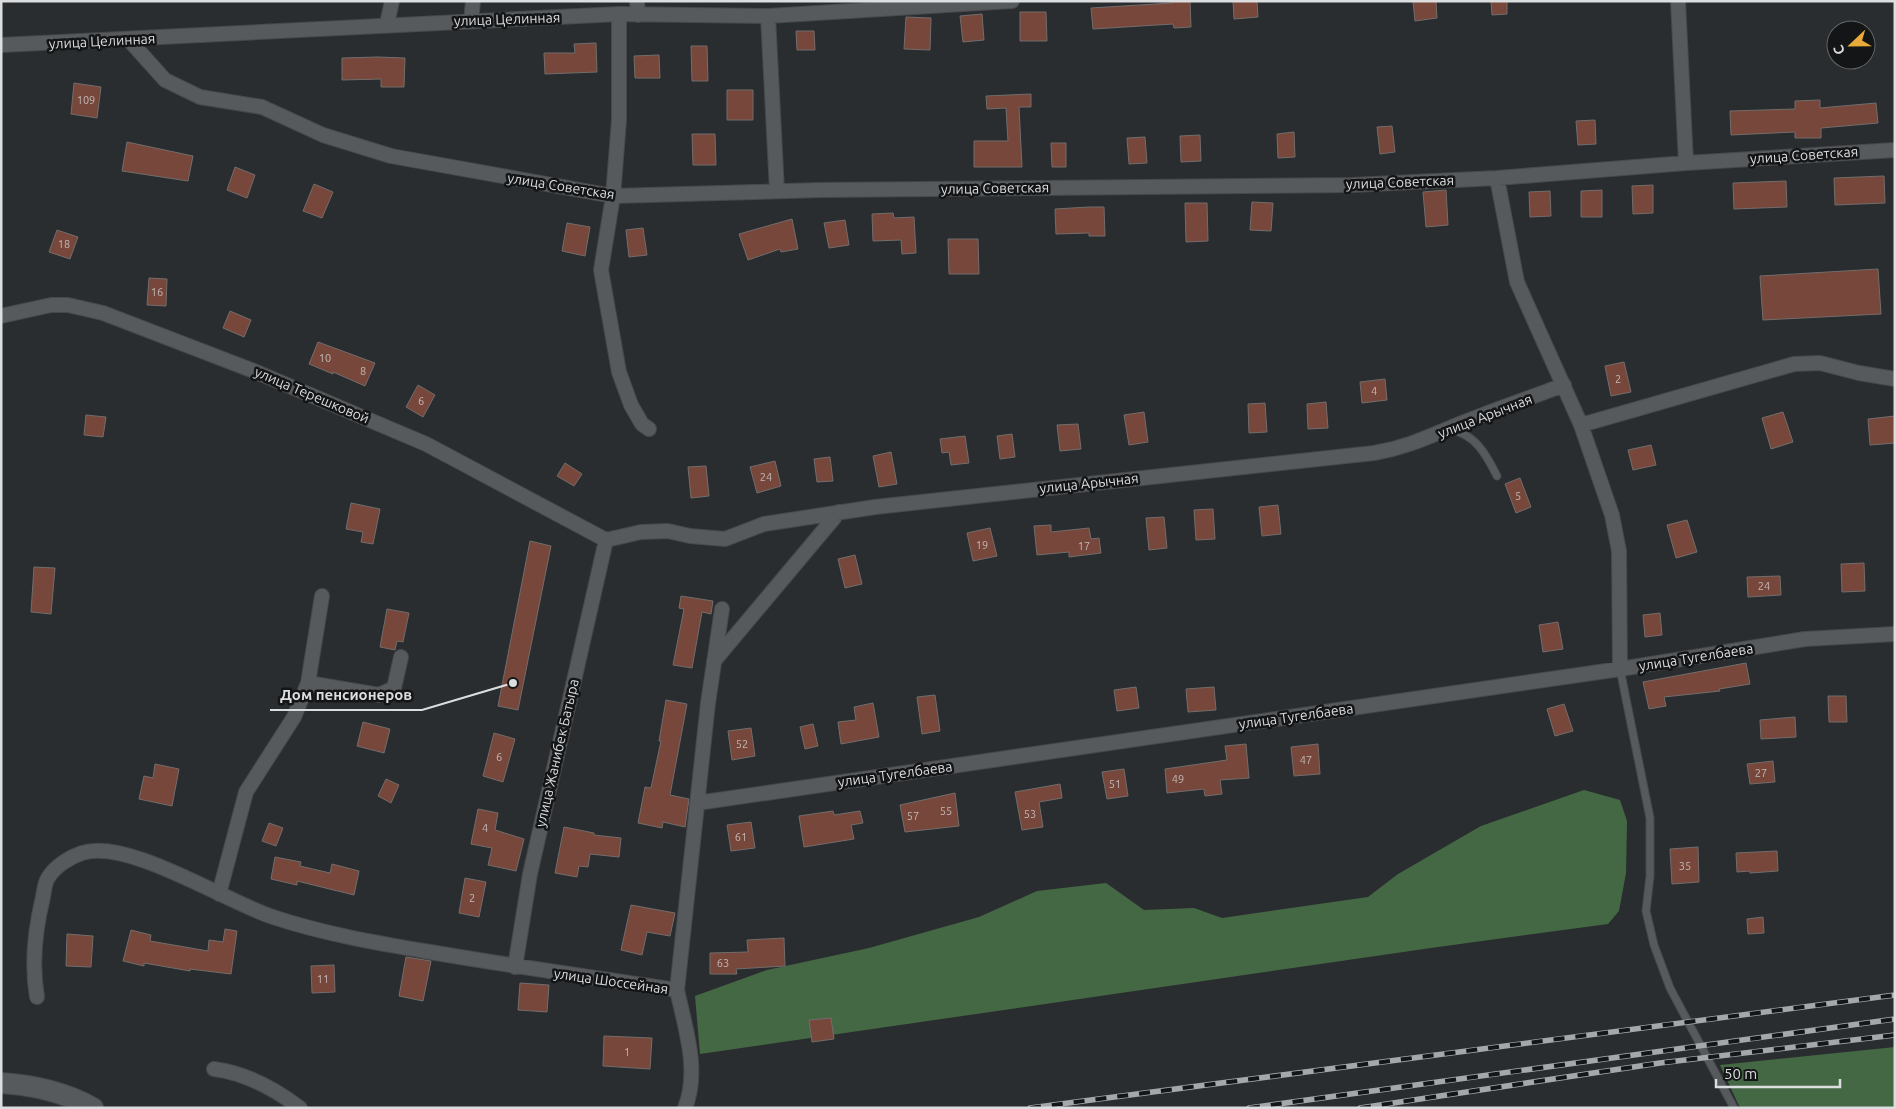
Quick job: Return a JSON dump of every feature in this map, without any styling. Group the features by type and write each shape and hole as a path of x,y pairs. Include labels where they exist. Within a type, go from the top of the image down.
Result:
{"main road":[{"path":"1,1083 27,1085 78,1099 93,1108"}],"street":[{"path":"387,24 392,1"},
{"path":"471,21 473,1"},
{"name":"улица Целинная","path":"1,45 129,40 387,24 620,14 637,8 768,16 932,4 1012,1"},
{"path":"1678,1 1686,163"},
{"path":"620,14 619,120 613,196 600,270 619,372 630,405 649,430"},
{"path":"768,16 777,191"},
{"name":"улица Советская","path":"129,40 165,80 200,97 262,107 323,135 391,156 613,196 777,191 1352,185 1498,178 1686,163 1895,150"},
{"path":"1498,178 1517,282 1581,426 1612,515 1619,551 1620,669"},
{"name":"улица Терешковой","path":"1,316 51,305 68,305 103,313 254,371 426,444 606,540"},
{"path":"1581,426 1794,364 1820,363 1859,373 1895,379"},
{"name":"улица Арычная","path":"606,540 641,532 668,531 690,536 725,539 764,524 839,512 1400,449 1564,385"},
{"path":"714,661 839,512"},
{"name":"улица Жанибек Батыра","path":"516,967 530,874 606,540"},
{"path":"219,894 246,792 294,717 308,683 322,596"},
{"path":"677,990 697,803 722,609"},
{"name":"улица Тугелбаева","path":"697,803 1620,669 1805,639 1895,634"},
{"path":"308,683 379,695 394,688 401,657"},
{"name":"улица Шоссейная","path":"37,997 33,973 36,926 48,878 65,861 84,852 109,851 144,861 273,918 347,937 516,967 677,990 690,1066 689,1098 685,1108"},
{"path":"214,1069 230,1072 257,1083 300,1108"}],"lane":[{"path":"1445,430 1457,431 1475,441 1486,455 1497,476"},
{"path":"1620,669 1650,818 1650,876 1646,911 1654,946 1670,988 1734,1108"}],"green space":[{"path":"1584,790 1620,800 1627,821 1626,873 1619,911 1608,924 700,1054 695,996 767,970 869,948 979,917 1037,891 1106,883 1144,910 1194,908 1222,918 1368,897 1398,874 1481,826"},
{"path":"1895,1047 1895,1108 1740,1108 1720,1065"}],"building":[{"path":"1172,1 1190,1 1191,27 1174,28 1173,24 1093,29 1091,8 1172,3"},
{"path":"1233,1 1257,1 1258,17 1234,19"},
{"path":"1413,1 1436,1 1437,18 1415,21"},
{"path":"1491,1 1507,1 1507,14 1492,15"},
{"path":"1020,12 1046,12 1047,41 1020,41"},
{"path":"982,14 984,40 963,42 960,16"},
{"path":"906,17 931,18 930,50 904,49"},
{"path":"796,31 814,31 815,50 797,50"},
{"path":"596,43 597,72 545,74 544,53 575,53 574,44"},
{"path":"691,46 707,46 708,81 692,81"},
{"path":"659,55 660,78 635,78 634,56"},
{"path":"342,58 405,58 404,87 381,87 381,79 342,80"},
{"path":"74,83 101,87 97,118 71,114"},
{"path":"727,90 753,90 753,120 727,120"},
{"path":"1031,94 1031,107 1019,107 1022,167 974,167 974,141 1008,141 1006,108 987,109 986,96"},
{"path":"1820,100 1820,108 1876,103 1878,123 1821,128 1821,138 1795,138 1795,132 1731,135 1730,111 1795,109 1795,101"},
{"path":"1595,120 1596,144 1578,145 1576,121"},
{"path":"1392,126 1395,152 1380,154 1377,127"},
{"path":"1294,132 1295,157 1278,158 1277,134"},
{"path":"692,134 715,134 716,165 693,165"},
{"path":"1200,135 1201,161 1181,162 1180,136"},
{"path":"1145,137 1147,163 1129,164 1127,138"},
{"path":"127,142 193,156 188,181 122,171"},
{"path":"1051,143 1066,143 1066,167 1052,167"},
{"path":"235,167 255,175 247,198 227,190"},
{"path":"1884,176 1885,203 1835,205 1834,178"},
{"path":"1786,181 1787,207 1734,209 1733,183"},
{"path":"314,184 333,192 322,218 303,211"},
{"path":"1653,185 1653,213 1633,214 1632,186"},
{"path":"1446,190 1448,225 1426,227 1423,192"},
{"path":"1602,190 1602,217 1581,217 1581,191"},
{"path":"1550,191 1551,216 1530,217 1529,192"},
{"path":"1252,202 1273,203 1271,231 1250,230"},
{"path":"1185,203 1207,203 1208,241 1186,242"},
{"path":"1104,207 1105,236 1089,236 1089,233 1056,234 1055,209"},
{"path":"893,213 894,218 914,217 916,253 902,254 901,240 873,241 872,214"},
{"path":"792,219 798,249 781,252 780,249 748,260 739,234"},
{"path":"845,220 849,245 829,248 824,223"},
{"path":"567,223 590,227 585,256 562,251"},
{"path":"643,228 647,255 629,257 626,230"},
{"path":"57,230 78,237 70,259 49,252"},
{"path":"948,239 978,239 979,274 949,274"},
{"path":"1878,269 1881,314 1763,320 1760,276"},
{"path":"149,278 167,279 166,306 147,305"},
{"path":"230,311 251,320 244,337 223,328"},
{"path":"318,342 375,363 365,386 309,364"},
{"path":"1624,362 1631,392 1611,396 1605,366"},
{"path":"1385,379 1387,400 1362,403 1360,382"},
{"path":"418,385 435,395 423,417 406,407"},
{"path":"1326,402 1328,428 1308,429 1307,404"},
{"path":"1265,403 1267,432 1249,433 1248,404"},
{"path":"1144,412 1148,442 1129,445 1124,415"},
{"path":"1783,412 1793,442 1771,449 1762,418"},
{"path":"86,415 106,417 103,437 84,435"},
{"path":"1895,416 1895,443 1870,445 1868,419"},
{"path":"1078,424 1081,449 1060,451 1057,425"},
{"path":"1012,434 1015,457 1000,459 997,436"},
{"path":"965,436 969,463 951,465 949,452 942,453 940,439"},
{"path":"1651,445 1656,465 1633,470 1628,450"},
{"path":"891,452 897,484 879,487 873,456"},
{"path":"830,457 833,481 817,482 814,459"},
{"path":"775,461 781,486 757,493 750,467"},
{"path":"565,463 582,474 574,486 557,476"},
{"path":"706,466 709,496 691,498 688,467"},
{"path":"1520,478 1531,507 1516,513 1505,484"},
{"path":"351,503 380,509 373,544 361,542 363,532 346,529"},
{"path":"1278,505 1281,534 1262,536 1259,507"},
{"path":"1213,509 1215,539 1196,540 1194,510"},
{"path":"1164,517 1167,548 1149,550 1146,518"},
{"path":"1687,520 1697,552 1676,558 1667,525"},
{"path":"1051,525 1051,532 1089,528 1091,539 1099,538 1101,553 1069,557 1069,552 1037,555 1034,526"},
{"path":"990,528 997,556 973,561 967,533"},
{"path":"530,541 551,546 518,710 498,706"},
{"path":"855,555 862,584 845,588 838,559"},
{"path":"1864,563 1865,591 1842,592 1841,564"},
{"path":"34,567 55,568 51,614 31,612"},
{"path":"1780,576 1781,595 1748,597 1747,577"},
{"path":"681,596 713,601 711,614 702,612 692,668 673,665 684,609 679,608"},
{"path":"387,609 409,613 403,642 397,641 395,650 380,647"},
{"path":"1660,613 1662,635 1645,637 1643,615"},
{"path":"1558,622 1563,649 1543,652 1539,625"},
{"path":"1746,663 1750,684 1719,689 1720,691 1664,697 1666,706 1649,709 1643,682"},
{"path":"1136,687 1139,708 1117,711 1114,690"},
{"path":"1214,687 1216,710 1188,712 1186,689"},
{"path":"935,695 940,731 922,734 917,697"},
{"path":"1828,696 1846,696 1847,722 1829,722"},
{"path":"666,700 687,704 670,795 689,799 685,827 663,822 662,828 638,823 645,787 651,788 661,741 659,741"},
{"path":"873,703 879,737 841,744 838,722 856,720 854,707"},
{"path":"1564,704 1573,731 1555,736 1547,709"},
{"path":"1795,717 1796,737 1761,739 1760,720"},
{"path":"363,722 390,729 384,753 357,746"},
{"path":"813,724 818,746 805,749 800,727"},
{"path":"751,728 755,756 732,760 728,731"},
{"path":"494,733 515,739 503,782 483,776"},
{"path":"1246,744 1249,778 1220,780 1222,794 1205,796 1204,789 1167,793 1165,769 1227,760 1225,746"},
{"path":"1318,744 1320,774 1294,776 1291,747"},
{"path":"1773,761 1775,782 1750,784 1747,764"},
{"path":"155,764 179,769 172,806 139,799 144,776 153,778"},
{"path":"1124,769 1128,796 1107,799 1102,772"},
{"path":"386,779 399,785 391,803 378,796"},
{"path":"1060,784 1062,798 1039,802 1043,827 1022,830 1015,792"},
{"path":"955,793 959,826 905,832 900,805"},
{"path":"478,809 498,813 495,830 524,839 516,871 488,865 492,848 471,844"},
{"path":"833,811 834,815 860,811 863,823 851,825 854,839 804,847 799,816"},
{"path":"751,822 755,848 731,851 727,825"},
{"path":"269,823 283,828 276,846 262,841"},
{"path":"564,827 594,833 594,835 621,838 619,857 590,854 588,867 579,866 577,877 555,873"},
{"path":"1698,847 1699,882 1672,884 1670,849"},
{"path":"1777,851 1778,871 1737,872 1736,853"},
{"path":"275,857 301,862 300,866 330,873 332,864 359,871 354,895 297,881 297,885 271,879"},
{"path":"465,878 486,882 479,917 459,913"},
{"path":"631,905 675,913 670,936 647,932 642,955 621,950"},
{"path":"1763,917 1764,933 1748,934 1747,919"},
{"path":"225,929 237,931 231,974 190,969 190,971 144,963 144,966 123,961 131,930 151,935 150,941 208,951 209,940 223,942"},
{"path":"67,934 93,936 91,967 66,966"},
{"path":"784,938 785,966 736,969 737,974 710,974 710,953 748,952 747,940"},
{"path":"406,957 431,961 423,1001 399,996"},
{"path":"334,965 335,992 312,993 311,966"},
{"path":"520,983 549,985 547,1012 518,1010"},
{"path":"831,1018 834,1039 812,1042 809,1020"},
{"path":"604,1036 652,1038 650,1069 603,1066"}],"railway":[{"path":"1030,1108 1895,995"},
{"path":"1249,1108 1895,1019"},
{"path":"1360,1108 1660,1063 1895,1035"}],"place":[{"name":"Дом пенсионеров","path":"513,683"}]}
